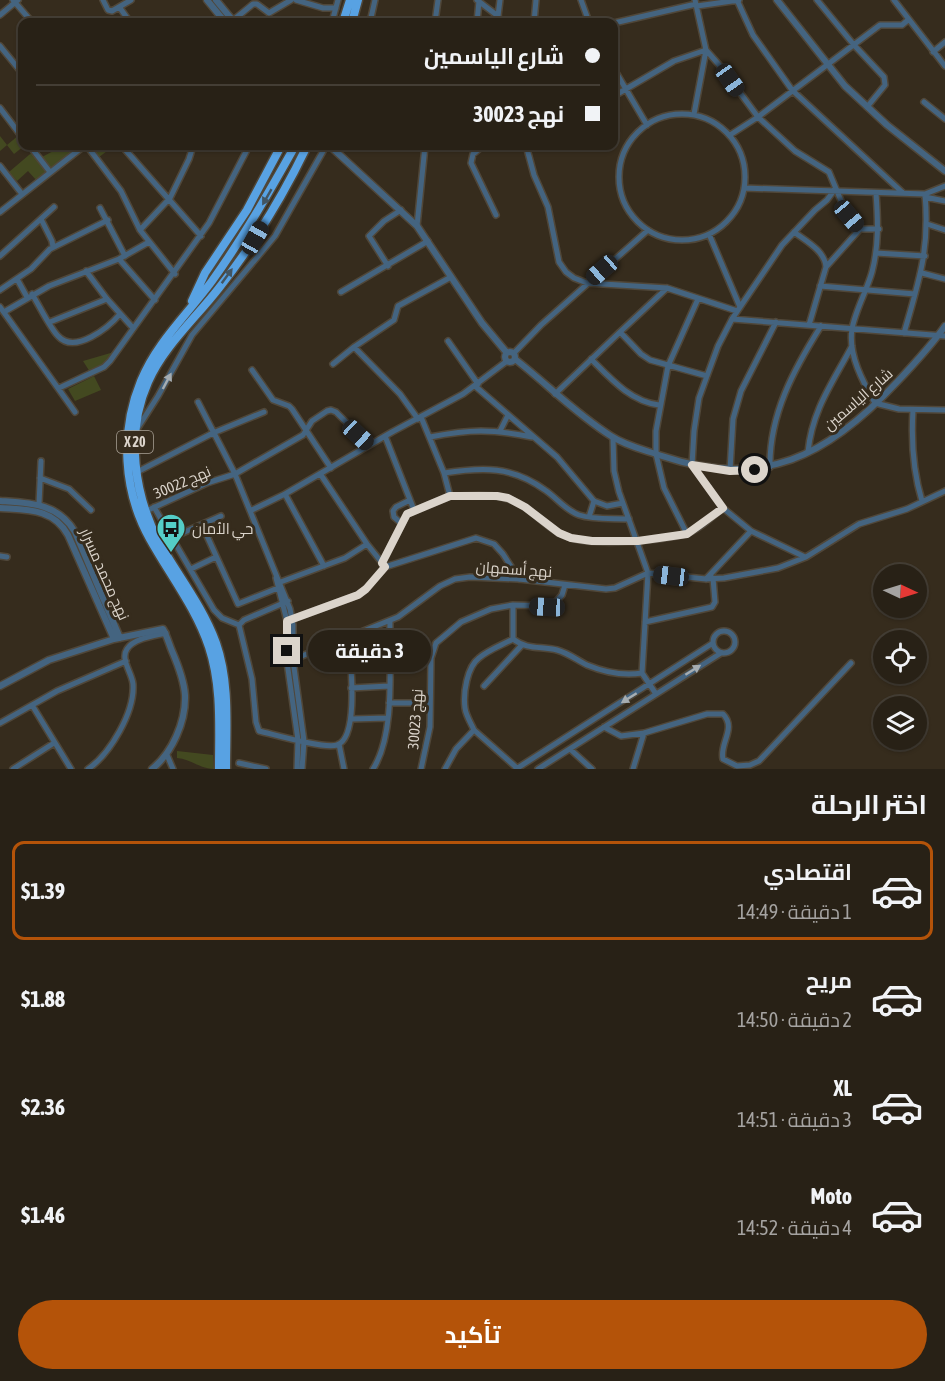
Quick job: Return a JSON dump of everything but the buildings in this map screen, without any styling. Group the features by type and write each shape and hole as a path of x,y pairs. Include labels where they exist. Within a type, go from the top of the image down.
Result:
{"highway":[{"path":"342,18 344,0"},
{"path":"343,18 350,0"},
{"path":"353,18 358,0"},
{"path":"188,311 205,273 247,210 279,150"},
{"name":"X 20","path":"226,769 225,685 217,645 202,611 154,532 146,511 131,489 127,459 128,430 132,406 141,380 156,351 212,282 242,237 293,150"},
{"name":"X 20","path":"219,769 218,700 210,648 196,615 156,549 136,472 136,430 142,397 162,356 219,287 255,238 305,150"}],"street":[{"path":"103,0 110,11 120,8 131,0"},
{"path":"207,0 222,18"},
{"path":"216,0 230,18"},
{"path":"237,18 253,4 257,4 269,13 291,0"},
{"path":"296,0 323,8 336,8"},
{"path":"333,18 338,0"},
{"path":"371,18 375,0"},
{"path":"436,18 438,0"},
{"path":"500,0 500,18"},
{"path":"534,18 536,0"},
{"path":"581,0 588,18"},
{"path":"618,22 696,3 738,0 756,41 792,90 903,193"},
{"path":"777,0 827,64 867,107 943,166"},
{"path":"817,0 884,77 886,82 867,107"},
{"path":"894,0 945,66"},
{"path":"0,15 16,1 29,18"},
{"path":"478,1 499,18"},
{"path":"477,18 478,1"},
{"path":"694,114 705,50 696,3"},
{"path":"120,8 127,18"},
{"path":"730,135 758,117 880,25 902,25 908,20"},
{"path":"933,52 945,42"},
{"path":"0,46 18,68"},
{"path":"618,93 674,61 705,50"},
{"path":"705,50 721,67 758,117 795,151 829,172 849,216 860,229"},
{"path":"618,76 646,124"},
{"path":"924,102 945,119"},
{"path":"1,112 18,131"},
{"path":"673,114 694,114 714,122 730,135 743,160 744,188 733,214 724,224 709,234 678,240 648,230 635,218 622,194 620,165 628,145 646,124 673,114"},
{"path":"33,150 50,172"},
{"path":"0,212 79,150"},
{"path":"87,150 121,191 140,230 175,274"},
{"path":"126,150 201,236"},
{"path":"140,230 170,198 192,150"},
{"path":"59,388 108,364 201,236 247,150"},
{"path":"136,430 192,335 275,236 326,150"},
{"name":"شارع الياسمين","path":"333,150 417,225 482,323 510,357 613,438 692,465 730,471 770,467 808,453 842,431 875,404 942,336 945,326"},
{"path":"417,225 425,150"},
{"path":"478,150 473,154 471,163 496,215"},
{"path":"528,150 534,175 548,207 559,262 566,272 587,283 667,288 698,299 739,309"},
{"path":"0,166 22,194"},
{"path":"925,195 945,186"},
{"path":"744,188 835,189 903,193 925,195 945,201"},
{"path":"806,557 751,531 723,508 692,465 699,398 718,346 732,319 771,260 835,189"},
{"path":"876,193 879,229 876,254 866,291 852,328 852,346 859,370 875,404 913,410 945,410"},
{"path":"904,333 925,256 927,224 925,195"},
{"path":"0,256 54,207"},
{"path":"100,208 108,220 122,257 155,300"},
{"path":"387,266 369,236 384,221 401,210"},
{"path":"41,219 53,247"},
{"path":"0,290 31,269 53,247 108,220"},
{"path":"927,224 945,230"},
{"path":"809,325 826,267 860,229 879,229"},
{"path":"250,511 321,475 384,436 477,385 648,230"},
{"path":"794,232 821,254 825,259 826,267"},
{"path":"709,234 739,309"},
{"path":"341,292 428,241"},
{"path":"4,312 30,296 122,257 149,243"},
{"path":"876,254 925,256"},
{"path":"86,271 106,299 133,328"},
{"path":"922,273 945,279"},
{"path":"333,364 394,320 398,306 451,277"},
{"path":"17,279 58,336 65,340 72,341 93,336 111,324 120,314"},
{"path":"820,286 915,294"},
{"path":"555,394 667,288"},
{"path":"50,322 106,299"},
{"path":"687,534 664,488 656,454 656,430 668,366 698,299"},
{"path":"0,307 75,412"},
{"path":"732,319 942,336"},
{"path":"730,471 734,419 741,391 776,322"},
{"path":"770,467 771,440 780,404 806,350 821,326"},
{"path":"620,332 647,359 707,376"},
{"path":"448,341 477,385 567,467 594,501 607,506 623,503"},
{"path":"808,453 813,421 828,388 852,346"},
{"path":"354,347 420,418 444,473 450,496"},
{"path":"591,359 626,392 642,401 659,405"},
{"path":"252,370 273,400 289,406 308,430 331,468"},
{"path":"198,402 235,474 285,602 290,620 290,661 301,740 302,769"},
{"path":"913,410 913,459 922,501"},
{"name":"نهج 30022","path":"146,511 207,483 235,474 291,442 308,430 316,418 327,411 333,411 369,445"},
{"path":"136,472 213,433 264,412"},
{"path":"500,431 508,415"},
{"path":"430,437 462,431 500,431 534,437"},
{"path":"384,436 414,510"},
{"path":"613,438 614,471 648,573 642,673 656,694"},
{"path":"39,504 41,460"},
{"path":"444,473 489,468 526,478 577,514 589,517 629,519"},
{"path":"321,475 367,544 384,565"},
{"path":"40,478 69,489 91,510"},
{"path":"648,573 709,578 767,570 806,557 859,524 907,509 945,491"},
{"path":"285,494 324,566"},
{"path":"290,620 358,595 366,589 384,565 407,514 450,496 508,498 525,507 552,529 571,538 599,541 638,541 687,534 723,508"},
{"path":"401,524 394,517 393,511 410,500"},
{"name":"نهج محمد مسرار","path":"0,501 39,504 60,513 71,525 117,638"},
{"path":"589,517 594,501"},
{"name":"نهج محمد مسرار","path":"0,507 41,512 59,522 68,535 117,638"},
{"path":"146,511 171,538 218,615 239,625"},
{"path":"171,538 222,516"},
{"path":"202,525 238,604 345,558 367,544"},
{"path":"709,578 751,531"},
{"path":"384,565 476,538 494,544 519,579"},
{"path":"0,556 7,557"},
{"path":"191,570 216,557"},
{"name":"نهج أسمهان","path":"290,661 390,621 408,611 440,586 455,579 477,577 519,579 610,589 648,573"},
{"path":"645,622 712,607 715,602 709,578"},
{"name":"نهج 30023","path":"421,769 430,727 431,658 438,640 471,617 490,609 513,605 552,606 562,596 565,585"},
{"path":"239,625 244,620 285,602"},
{"path":"513,605 513,639 521,646 556,650 608,671 626,674 642,673"},
{"path":"373,769 383,751 388,718 390,621"},
{"path":"239,625 252,679 257,729 322,745 339,744 346,739 351,719 350,638"},
{"path":"0,686 44,662 117,638 164,631"},
{"path":"88,769 97,763 110,748 128,711 134,686 124,655 132,644 164,631"},
{"path":"152,769 166,755 177,732 185,695 179,668 164,631"},
{"path":"538,769 721,653 727,653 734,648 735,644 730,632 722,631 715,636 713,643 715,649 721,653"},
{"path":"513,639 479,658 471,668 465,710 474,730 516,768 713,643"},
{"path":"484,686 521,646"},
{"path":"0,723 71,684 126,661"},
{"path":"604,727 621,736 644,733 707,714 723,714 726,717 728,729 722,751 723,759 737,766 750,765 765,755 851,663"},
{"path":"351,688 389,686"},
{"path":"389,703 429,703"},
{"path":"32,705 70,769"},
{"path":"351,719 388,718"},
{"path":"446,769 456,749 474,730"},
{"path":"633,769 644,733"},
{"path":"297,769 301,740"},
{"path":"13,769 54,742"},
{"path":"339,744 344,769"},
{"path":"570,749 592,769"},
{"path":"166,755 173,769"},
{"path":"239,763 266,769"}],"green space":[{"path":"0,136 7,145 0,151"},
{"path":"18,136 19,150 14,154 7,145"},
{"path":"35,150 42,157 55,150 74,150 37,181 28,171 17,181 9,172"},
{"path":"93,150 109,150 99,157"},
{"path":"114,352 109,362 90,372 83,361"},
{"path":"94,376 101,390 75,401 68,389"},
{"path":"177,751 213,755 214,769 177,758"}],"place":[{"name":"حي الأمان","path":"171,554"}],"route":[{"path":"287,651 287,621 358,595 366,589 385,567 382,563 403,518 414,510 450,496 508,498 518,502 552,529 571,538 592,541 638,541 687,534 723,508 692,465 730,471 755,470"}]}
